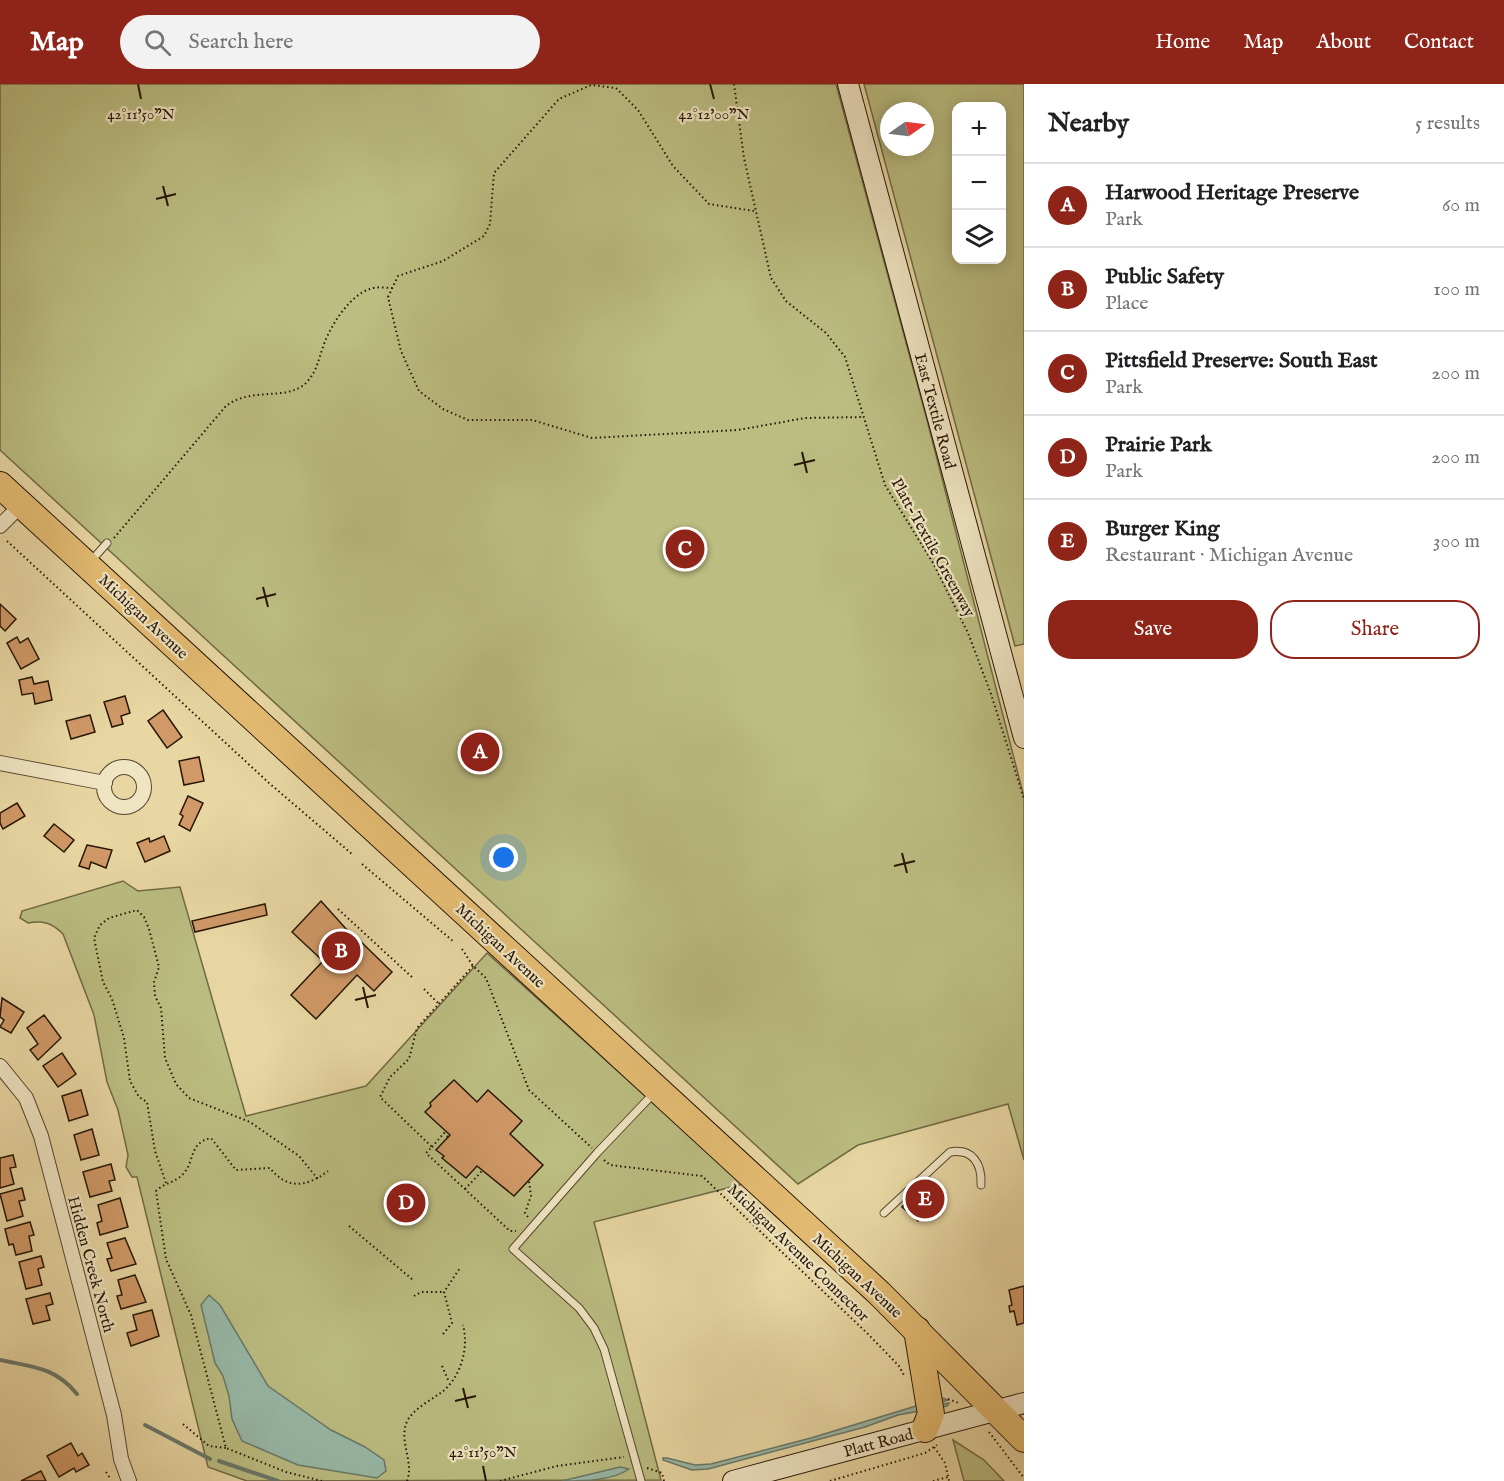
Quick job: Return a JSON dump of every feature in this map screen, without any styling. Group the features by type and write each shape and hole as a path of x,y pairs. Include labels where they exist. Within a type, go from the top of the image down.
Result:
{"highway":[{"name":"Michigan Avenue","path":"0,485 917,1330 992,1422 1024,1439"},
{"path":"917,1330 918,1385 931,1413 933,1439"}],"main road":[{"name":"East Textile Road","path":"848,84 1024,738"},
{"name":"Platt Road","path":"733,1481 933,1439 992,1422 1024,1403"}],"street":[{"path":"0,526 21,505"},
{"path":"0,762 105,783"},
{"name":"Hidden Creek North","path":"0,1066 26,1098 41,1136 114,1414 121,1459 128,1481"}],"lane":[{"path":"88,564 108,543"},
{"path":"641,1481 604,1349 594,1328 579,1308 513,1249 597,1153 658,1089"},
{"path":"884,1213 950,1152 963,1152 976,1159 981,1168 981,1185"}],"path":[{"name":"Platt-Textile Greenway","path":"734,84 754,211 771,278 777,290 837,345 845,357 885,485 933,563 968,633 991,694 1024,799"},
{"path":"754,211 710,204 673,166 638,110 616,88 591,85 559,99 494,173 490,224 484,236 443,261 398,276 388,297 401,351 419,391 443,409 468,420 532,420 592,438 738,429 805,418 864,417"},
{"path":"108,543 118,535 226,406 238,397 279,394 300,388 316,369 324,342 354,298 371,288 393,288"},
{"path":"8,540 269,783 352,854"},
{"path":"362,864 454,942"},
{"path":"338,909 414,979"},
{"path":"166,1183 155,1151 147,1102 139,1096 130,1082 124,1038 112,999 103,982 94,938 100,924 110,918 136,910 144,917 149,929 159,967 154,982 155,996 161,1008 165,1058 176,1084 189,1098 250,1122 300,1156 318,1179"},
{"path":"462,949 473,966 486,978 529,1090 592,1148"},
{"path":"432,1147 380,1097 390,1077 409,1059 417,1028 473,966"},
{"path":"424,989 440,1004"},
{"path":"448,1137 444,1133 426,1153 510,1231 516,1232 528,1217 525,1213 531,1191 529,1181"},
{"path":"226,1448 191,1315 166,1259 156,1191 166,1183 183,1176 194,1148 203,1140 211,1138 236,1170 270,1168 279,1180 293,1184 318,1179 328,1171"},
{"name":"Michigan Avenue Connector","path":"603,1158 610,1165 702,1176 868,1334 918,1385"},
{"path":"465,1189 482,1171"},
{"path":"350,1226 413,1280"},
{"path":"443,1334 452,1323 444,1292 460,1268"},
{"path":"414,1296 421,1292 444,1292"},
{"path":"407,1481 412,1470 404,1429 409,1418 450,1384 458,1372 466,1336 463,1325"},
{"path":"442,1366 450,1384"},
{"path":"918,1385 959,1403"},
{"path":"992,1422 1024,1478"},
{"path":"183,1424 209,1446 226,1448 237,1455 286,1472 322,1481"},
{"path":"830,1481 925,1453 933,1439"},
{"path":"933,1439 945,1463 949,1479 933,1481"},
{"path":"500,1481 557,1466 626,1457"},
{"path":"643,1460 646,1468 662,1473 664,1481"},
{"path":"106,1472 110,1478"},
{"path":"841,1476 842,1481"}],"green space":[{"path":"0,84 836,84 927,420 1024,797 1024,1160 1008,1104 858,1145 798,1184 0,450"},
{"path":"864,84 1024,84 1024,644 1015,646 883,156 934,156 934,102 880,102 880,144"},
{"path":"123,881 138,891 180,887 246,1116 366,1086 487,953 743,1184 594,1222 661,1480 247,1481 208,1467 137,1177 132,1177 126,1167 128,1155 118,1110 107,1082 94,1015 63,934 47,923 28,923 20,918 22,911"},
{"path":"953,1440 984,1460 1004,1481 964,1481"}],"shaded area":[{"path":"209,1295 220,1305 268,1386 331,1430 365,1447 384,1460 386,1471 377,1478 298,1465 242,1441 232,1419 223,1376 215,1363 201,1305"},
{"path":"942,1398 948,1400 928,1407 949,1403 947,1406 898,1415 865,1427 708,1469 692,1470 663,1460 667,1458 695,1465 711,1464 811,1438"},
{"path":"620,1467 629,1469 606,1478 562,1481"}],"building":[{"path":"0,604 16,619 5,631 0,626"},
{"path":"17,637 20,643 28,638 39,659 21,669 7,643"},
{"path":"32,677 34,684 48,681 52,700 35,704 33,693 22,695 19,680"},
{"path":"125,696 130,713 121,716 123,724 112,727 104,702"},
{"path":"163,710 182,737 167,748 148,721"},
{"path":"90,715 95,732 71,739 66,721"},
{"path":"199,757 204,781 184,785 179,761"},
{"path":"188,796 203,803 190,831 179,825 183,816 180,814"},
{"path":"17,803 25,816 3,829 0,823 0,813"},
{"path":"54,824 74,840 64,852 44,836"},
{"path":"164,836 170,851 145,862 137,843 149,838 150,842"},
{"path":"87,845 112,850 106,868 91,862 89,869 79,866"},
{"path":"321,901 354,941 357,938 392,972 374,991 357,975 316,1019 291,995 323,961 292,932"},
{"path":"265,904 267,915 195,932 192,921"},
{"path":"2,998 24,1012 11,1033 0,1027 4,1020 0,1017"},
{"path":"44,1015 61,1038 38,1060 30,1050 38,1044 27,1028"},
{"path":"62,1053 76,1074 58,1087 43,1066"},
{"path":"454,1080 477,1102 488,1090 522,1121 510,1134 543,1165 514,1196 477,1166 466,1178 436,1150 450,1135 425,1112 431,1106 430,1103"},
{"path":"81,1090 88,1115 69,1121 62,1096"},
{"path":"92,1129 99,1155 81,1160 74,1135"},
{"path":"13,1155 16,1167 10,1168 14,1184 0,1188 0,1158"},
{"path":"111,1164 115,1180 109,1181 112,1191 90,1197 83,1172"},
{"path":"929,1177 946,1193 918,1221 902,1207"},
{"path":"22,1188 25,1200 19,1201 23,1216 7,1221 0,1194"},
{"path":"120,1198 128,1227 100,1235 97,1223 102,1221 98,1205"},
{"path":"30,1222 34,1235 29,1236 32,1251 16,1255 13,1244 9,1245 5,1229"},
{"path":"125,1238 136,1264 111,1271 107,1259 112,1258 107,1243"},
{"path":"41,1256 44,1267 38,1269 42,1285 26,1289 19,1262"},
{"path":"135,1275 146,1302 121,1309 117,1296 122,1295 118,1280"},
{"path":"1024,1286 1024,1323 1017,1325 1014,1311 1010,1312 1009,1306 1012,1305 1009,1290"},
{"path":"50,1293 53,1304 46,1306 50,1320 33,1324 26,1299"},
{"path":"152,1310 159,1336 131,1346 127,1333 137,1330 133,1315"},
{"path":"71,1443 78,1456 82,1453 89,1465 76,1472 74,1468 59,1477 47,1456"},
{"path":"41,1471 46,1481 21,1481"}],"waterway":[{"path":"0,1360 43,1369 60,1378 77,1394"},
{"path":"145,1425 210,1459"},
{"path":"219,1461 278,1481"}],"place":[{"name":"Pittsfield Preserve: South East","path":"685,549"},
{"name":"Harwood Heritage Preserve","path":"480,752"},
{"name":"Public Safety","path":"341,951"},
{"name":"Burger King","path":"925,1199"},
{"name":"Prairie Park","path":"406,1203"}]}
